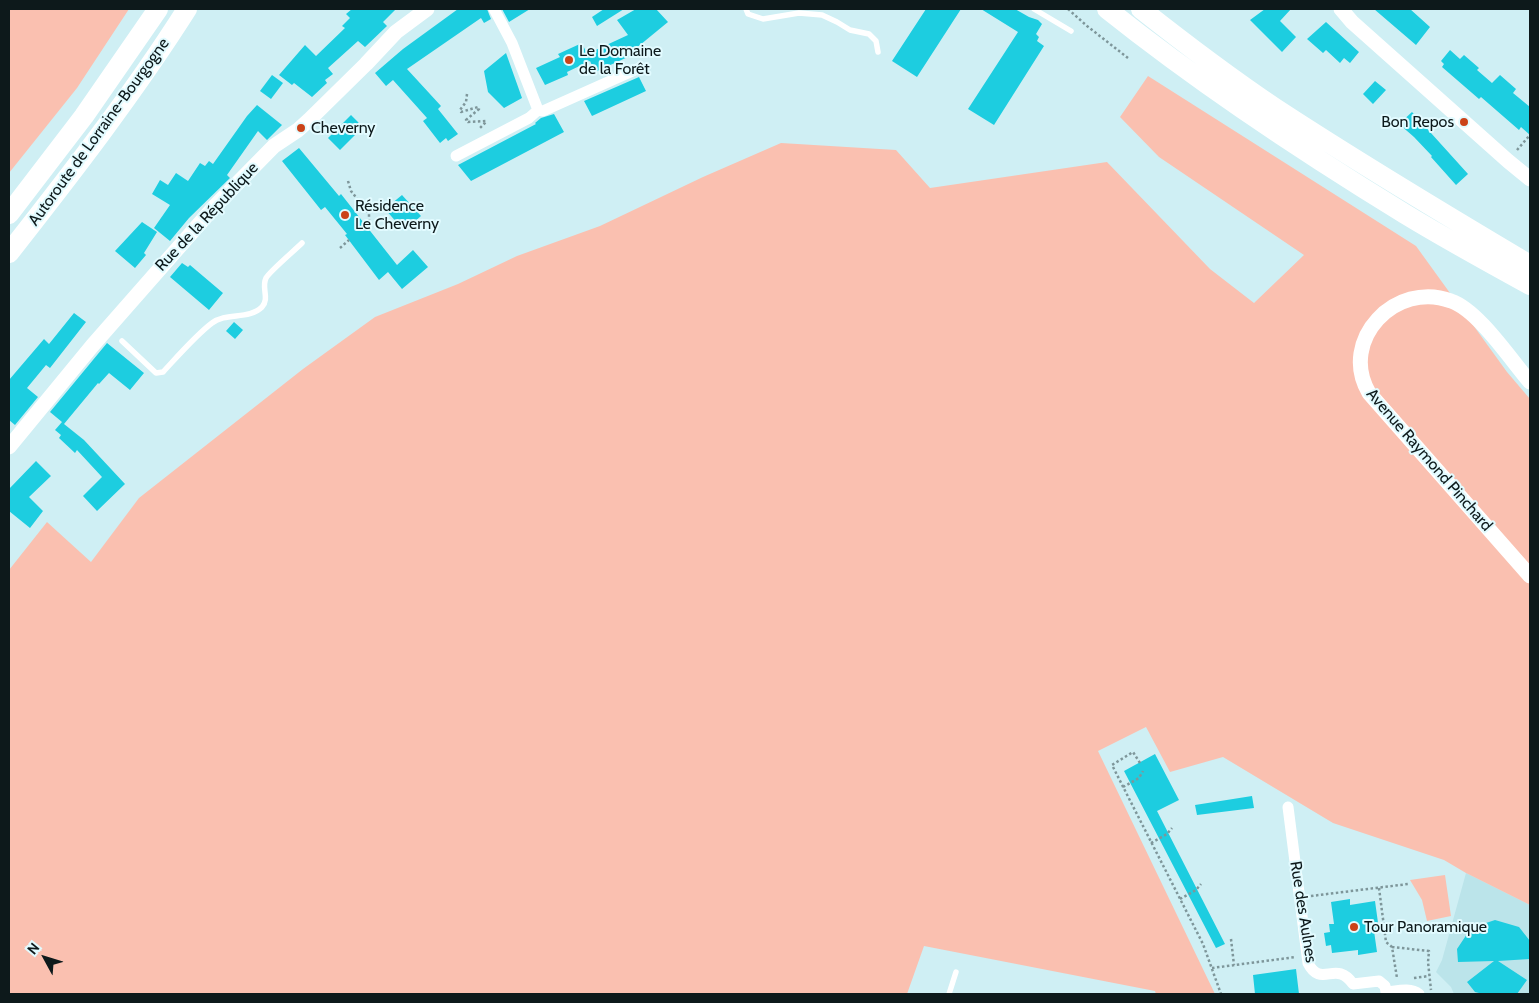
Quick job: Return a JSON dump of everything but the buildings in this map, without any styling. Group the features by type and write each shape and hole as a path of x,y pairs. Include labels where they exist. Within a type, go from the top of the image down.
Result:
{"highway":[{"name":"Autoroute de Lorraine-Bourgogne","path":"9,214 84,116 158,9"},
{"name":"Autoroute de Lorraine-Bourgogne","path":"9,253 123,104 187,9"},
{"path":"1107,9 1197,78 1266,126 1406,215 1530,285"},
{"path":"1141,9 1274,107 1416,198 1530,265"}],"street":[{"name":"Rue de la République","path":"9,447 92,346 215,206 274,146 309,120 396,32 427,9"},
{"path":"494,9 512,43 538,110"},
{"path":"1341,9 1352,22 1530,179"},
{"path":"456,156 529,118 538,110 543,111 637,69"},
{"name":"Avenue Raymond Pinchard","path":"1530,382 1471,314 1453,301 1438,297 1418,297 1389,309 1369,329 1362,347 1360,367 1369,393 1530,576"},
{"name":"Rue des Aulnes","path":"1288,807 1308,963 1315,972 1321,974 1341,973 1348,976 1354,989 1379,981 1385,986 1386,992 1406,989 1419,994"}],"lane":[{"path":"746,9 748,14 763,18 799,13 822,16 850,30 869,34 876,41 878,52"},
{"path":"1034,9 1071,31"},
{"path":"122,341 156,372 163,372 212,322 252,313 261,308 266,300 264,287 266,278 302,243"},
{"path":"949,994 956,972"}],"path":[{"path":"1068,9 1128,58"},
{"path":"467,94 466,102 460,110 461,112 478,107 479,110 466,120 468,122 486,120 468,139 472,148"},
{"path":"1516,152 1530,136"},
{"path":"348,181 352,191 369,214 369,221 366,226"},
{"path":"340,248 348,240"},
{"path":"1140,763 1134,752 1112,765 1203,944 1221,994"},
{"path":"1123,787 1139,778 1143,770"},
{"path":"1151,843 1167,834 1172,828"},
{"path":"1180,899 1196,890 1201,884"},
{"path":"1321,895 1408,884"},
{"path":"1379,888 1386,942 1392,947 1429,951 1429,976 1432,994"},
{"path":"1231,939 1234,965"},
{"path":"1392,947 1398,980"},
{"path":"1212,968 1308,955"},
{"path":"1414,978 1429,976"}],"shaded area":[{"path":"9,9 129,9 77,88 9,173"},
{"path":"1148,76 1416,246 1507,372 1530,399 1530,905 1444,860 1333,823 1223,757 1170,772 1146,727 1098,751 1215,994 1156,994 1155,991 924,946 907,994 9,994 9,570 47,522 91,562 139,498 303,369 375,317 458,284 517,256 600,226 703,177 781,143 896,150 930,188 1107,162 1210,269 1254,303 1304,255 1159,157 1120,117"},
{"path":"1466,873 1530,905 1530,994 1454,994 1451,987 1436,972 1442,960"},
{"path":"1445,875 1451,916 1427,921 1422,900 1410,880"}],"place":[{"name":"Le Domaine de la Forêt","path":"569,60"},
{"name":"Bon Repos","path":"1464,122"},
{"name":"Cheverny","path":"301,128"},
{"name":"Résidence Le Cheverny","path":"345,215"},
{"name":"Tour Panoramique","path":"1354,927"}]}
